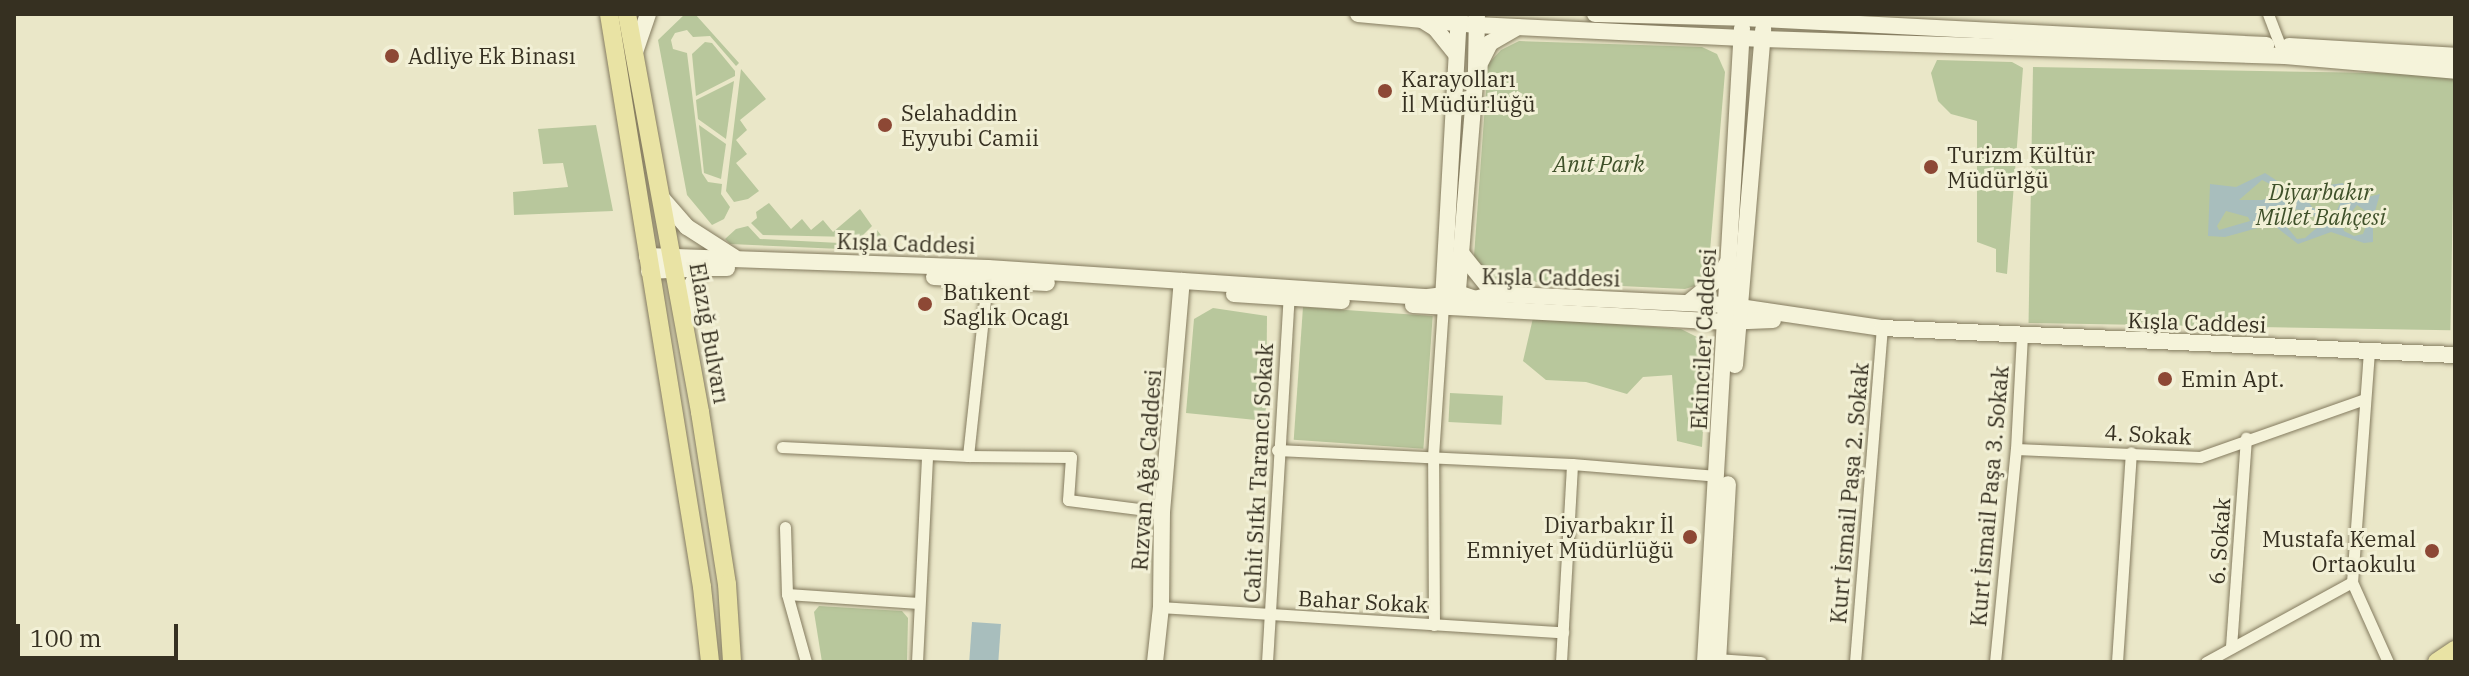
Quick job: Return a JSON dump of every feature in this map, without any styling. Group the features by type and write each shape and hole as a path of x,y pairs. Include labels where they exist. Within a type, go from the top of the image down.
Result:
{"main road":[{"path":"609,14 702,587 710,662"},
{"name":"Elazığ Bulvarı","path":"627,14 727,584 732,662"},
{"path":"2437,662 2455,650"}],"street":[{"path":"597,14 614,44"},
{"path":"634,57 639,30 648,14"},
{"path":"1358,14 1763,39 2285,56 2455,71"},
{"path":"1595,14 1927,22 2455,56"},
{"path":"2268,14 2280,46"},
{"name":"Ekinciler Caddesi","path":"1713,661 1717,476 1725,348 1732,314 1729,261 1742,37 1752,18"},
{"name":"Ekinciler Caddesi","path":"1713,661 1732,314 1763,39 1752,18"},
{"path":"1421,19 1435,28 1456,54"},
{"path":"1434,625 1433,456 1450,300 1459,19"},
{"path":"1450,300 1461,253 1476,70 1477,20"},
{"path":"1476,70 1490,43 1522,25"},
{"path":"1710,35 1722,43 1740,70"},
{"path":"660,196 705,241 738,259"},
{"path":"1461,253 1494,294"},
{"name":"Kışla Caddesi","path":"648,264 738,259 1450,300 1494,294 1798,318 1882,328 2455,355"},
{"path":"1687,310 1718,279 1729,261"},
{"path":"673,264 708,268 988,274 968,456"},
{"path":"684,328 691,286 708,268"},
{"name":"Rızvan Ağa Caddesi","path":"1155,662 1161,607 1162,512 1181,286"},
{"name":"Cahit Sıtkı Tarancı Sokak","path":"1267,662 1277,450 1289,292"},
{"path":"1450,300 1687,310 1725,348"},
{"name":"Kurt İsmail Paşa 2. Sokak","path":"1855,662 1882,328"},
{"name":"Kurt İsmail Paşa 3. Sokak","path":"1995,662 2016,449 2022,333"},
{"path":"2369,351 2352,582 2388,662"},
{"name":"4. Sokak","path":"2016,449 2200,457 2246,438 2365,399"},
{"name":"6. Sokak","path":"2231,647 2246,438"},
{"path":"782,447 927,455 1071,457 1068,500 1162,512"},
{"path":"1277,450 1572,464 1717,476"},
{"path":"2117,662 2131,452"},
{"path":"917,662 927,455"},
{"path":"1561,662 1572,464"},
{"path":"785,527 787,594 806,662"},
{"path":"2206,662 2352,582"},
{"path":"787,594 919,603"},
{"name":"Bahar Sokak","path":"1161,607 1563,632"},
{"path":"1713,661 1761,662"}],"green space":[{"path":"685,14 695,14 739,63 736,66 710,36 693,37 687,30 675,33 671,40 673,49 687,53 702,173 708,182 722,184 721,194 730,207 724,219 712,225 687,195 658,40"},
{"name":"Anıt Park","path":"1519,41 1702,47 1717,54 1725,72 1708,275 1698,285 1685,289 1493,280 1481,268 1474,256 1488,64 1501,50"},
{"path":"705,42 712,43 735,71 735,76 696,96 692,54"},
{"path":"1937,60 2012,62 2023,68 2007,274 1996,272 1996,249 1977,242 1977,121 1951,114 1938,101 1931,73"},
{"name":"Diyarbakır Millet Bahçesi","path":"2033,67 2455,74 2450,330 2029,323"},
{"path":"741,69 766,99 740,120 747,130 736,140 747,154 736,163 759,191 748,199 734,202 726,191"},
{"path":"734,81 726,139 698,119 696,100"},
{"path":"596,125 613,211 514,215 513,192 568,187 563,163 543,164 538,129"},
{"path":"699,125 726,144 721,179 704,173"},
{"path":"769,203 791,229 802,219 811,230 823,220 833,232 860,209 872,226 858,240 852,237 763,235 751,223 757,218 756,212"},
{"path":"748,226 760,239 859,244 877,230 890,247 885,251 730,244 725,239 736,229"},
{"path":"1303,307 1433,316 1423,449 1294,440"},
{"path":"1213,308 1267,316 1266,421 1186,413 1194,319"},
{"path":"1533,318 1681,329 1699,338 1707,363 1702,447 1677,441 1672,375 1643,377 1627,394 1586,382 1546,380 1523,361"},
{"path":"1450,393 1503,396 1501,425 1448,422"},
{"path":"819,606 902,611 908,618 907,662 822,662 814,612"}],"shaded area":[{"path":"2265,173 2291,190 2343,183 2352,201 2380,194 2373,218 2373,242 2364,243 2331,232 2298,244 2272,224 2225,237 2208,236 2210,184 2236,187","holes":["2262,180 2274,186 2275,195 2262,200 2239,200","2340,189 2343,197 2336,212 2327,215 2312,207 2307,199 2310,193","2357,205 2367,212 2369,219 2363,234 2354,236 2344,231 2342,224","2280,208 2311,211 2320,225 2305,238 2297,239 2281,220","2226,211 2248,217 2250,221 2219,230 2217,226"]},
{"path":"972,622 1001,624 998,662 969,662"}],"place":[{"name":"Adliye Ek Binası","path":"392,56"},
{"name":"Karayolları İl Müdürlüğü","path":"1385,91"},
{"name":"Selahaddin Eyyubi Camii","path":"885,125"},
{"name":"Turizm Kültür Müdürlğü","path":"1931,167"},
{"name":"Batıkent Saglık Ocagı","path":"925,304"},
{"name":"Emin Apt.","path":"2165,379"},
{"name":"Diyarbakır İl Emniyet Müdürlüğü","path":"1690,537"},
{"name":"Mustafa Kemal Ortaokulu","path":"2432,551"}]}
